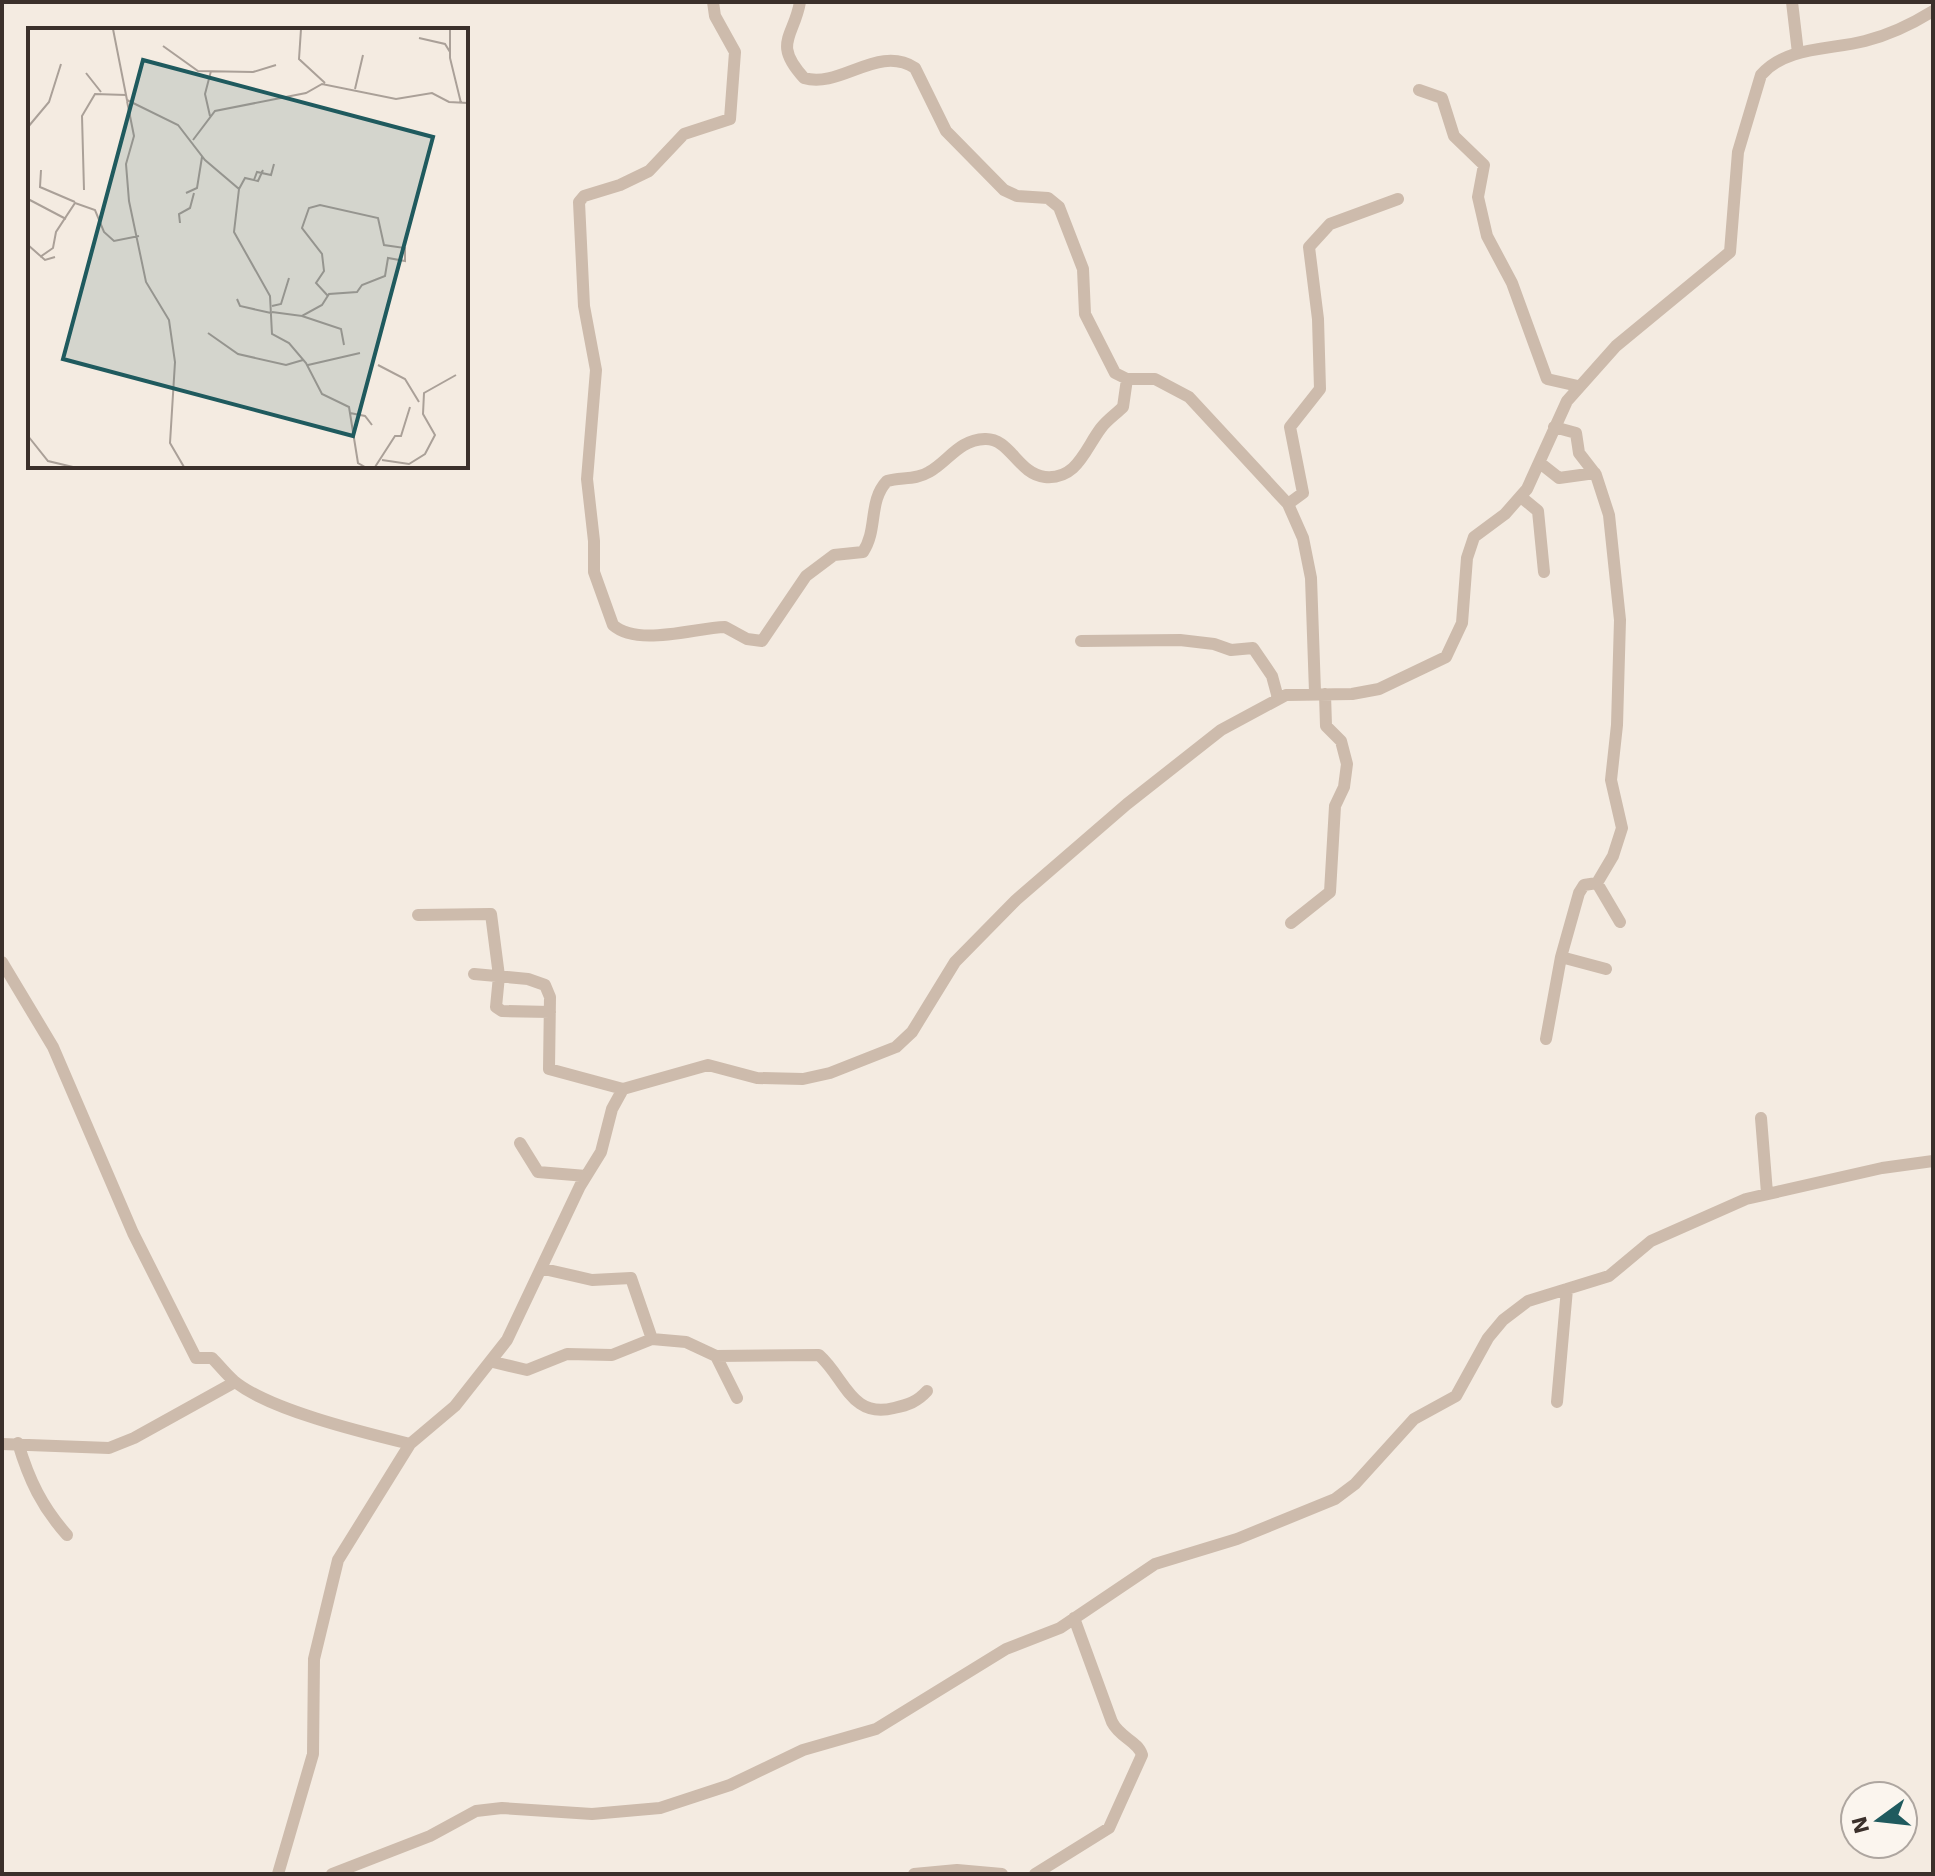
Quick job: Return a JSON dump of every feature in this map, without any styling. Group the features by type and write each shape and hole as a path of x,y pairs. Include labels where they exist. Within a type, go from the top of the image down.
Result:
{"street":[{"path":"713,2 715,16 735,52 730,119 684,134 649,171 620,185 584,196 579,202 584,306 596,370 587,479 594,572 613,625 635,635 690,634 725,627 747,639 762,641 806,576 834,555 863,552 869,541 874,502 887,481 923,475 958,447 985,439 1001,444 1031,472 1053,477 1068,473 1080,462 1103,426 1123,407 1127,379"},
{"path":"800,2 786,41 794,68 804,78 825,79 881,62 908,63 921,76 946,131 1004,190 1017,196 1048,198 1059,207 1083,269 1083,302 1090,327 1115,373 1127,379 1155,379 1189,397 1288,504 1303,538 1311,578 1320,693 1326,726 1341,741 1347,764 1344,787 1335,806 1330,892 1291,923"},
{"path":"1792,2 1798,53"},
{"path":"474,974 545,985 549,990 549,1069 623,1089 708,1065 757,1078 803,1079 840,1070 901,1044 916,1027 955,962 1031,886 1197,748 1235,721 1278,698 1379,689 1446,657 1462,623 1467,558 1474,537 1521,497 1540,463 1554,427 1578,386 1616,346 1730,252 1738,152 1752,98 1764,71 1798,53 1869,40 1906,26 1933,11"},
{"path":"1419,90 1442,98 1454,136 1484,165 1478,197 1487,236 1512,283 1547,379 1578,386"},
{"path":"1288,504 1303,493 1290,427 1320,389 1318,319 1309,247 1330,224 1398,199"},
{"path":"1546,1039 1561,957 1582,888 1597,883 1613,856 1622,828 1611,780 1620,651 1617,568 1609,515 1595,473 1579,453 1576,433 1554,427"},
{"path":"1540,463 1559,478 1595,473"},
{"path":"1521,497 1538,511 1544,572"},
{"path":"1081,641 1180,640 1210,643 1231,650 1253,648 1272,676 1278,698"},
{"path":"1597,883 1620,922"},
{"path":"418,915 491,914 499,976 495,999 499,1009 550,1012"},
{"path":"1561,957 1606,969"},
{"path":"2,962 53,1047 123,1212 196,1358 214,1359 235,1382 252,1392 316,1418 410,1444"},
{"path":"278,1874 313,1754 314,1659 333,1575 351,1534 410,1444 455,1406 493,1362 544,1269 604,1143 612,1109 623,1089"},
{"path":"1761,1118 1767,1193"},
{"path":"520,1143 538,1172 586,1176"},
{"path":"332,1874 430,1836 476,1811 629,1812 707,1795 803,1750 876,1729 1006,1649 1060,1628 1158,1563 1237,1539 1335,1499 1355,1484 1414,1419 1456,1396 1488,1338 1503,1320 1528,1301 1609,1276 1651,1241 1767,1193 1882,1168 1933,1161"},
{"path":"544,1269 592,1280 631,1278 636,1283 652,1339"},
{"path":"1557,1402 1567,1289"},
{"path":"493,1362 527,1370 567,1354 612,1355 652,1339 686,1342 716,1356 819,1355 858,1405 873,1411 904,1406 919,1400 927,1391"},
{"path":"716,1356 737,1398"},
{"path":"2,1444 95,1448 120,1445 235,1382"},
{"path":"18,1443 37,1497 48,1515 67,1535"},
{"path":"1035,1874 1109,1828 1142,1755 1139,1747 1119,1735 1112,1722 1074,1618"},
{"path":"914,1874 957,1870 1002,1874"}]}
